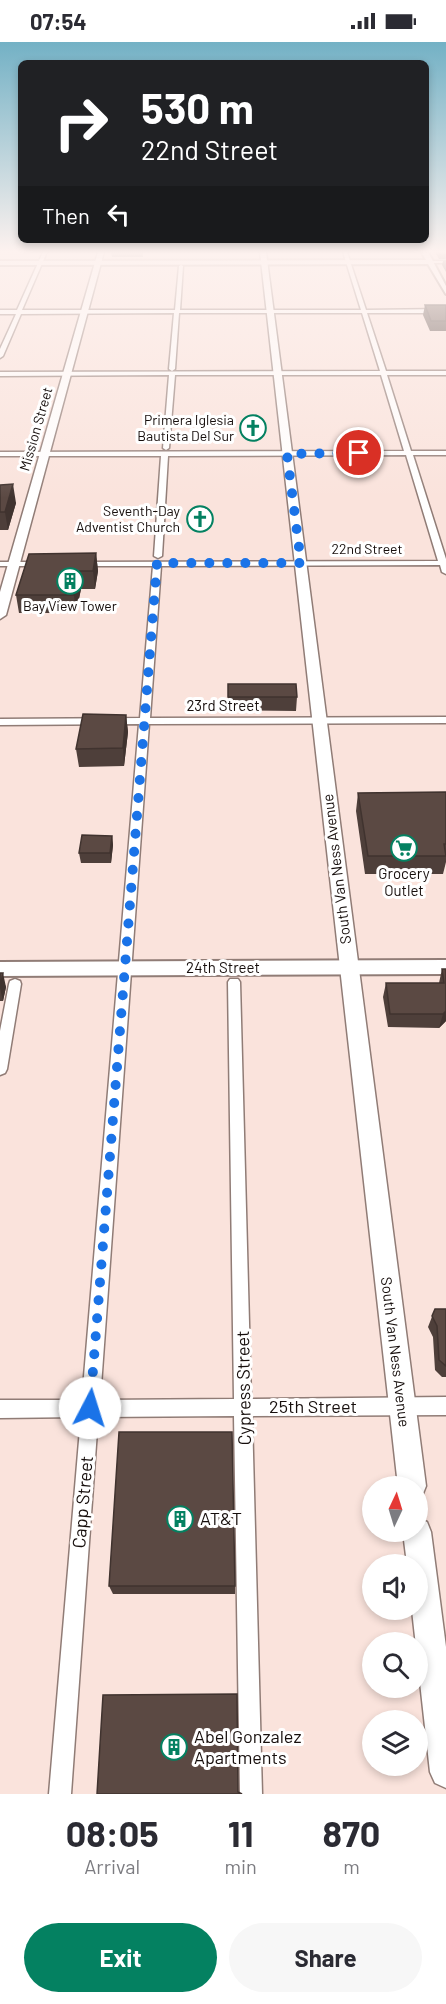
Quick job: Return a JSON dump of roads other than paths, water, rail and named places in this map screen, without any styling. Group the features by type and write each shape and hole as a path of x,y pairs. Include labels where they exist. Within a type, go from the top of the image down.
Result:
{"main road":[{"name":"Mission Street","path":"0,615 78,334"},
{"name":"South Van Ness Avenue","path":"273,334 411,1476"},
{"path":"418,1542 446,1772"}],"street":[{"path":"0,356 10,334"},
{"name":"Capp Street","path":"60,1794 175,334"},
{"path":"370,334 445,562 446,572"},
{"path":"0,374 172,371 446,372"},
{"path":"0,454 166,451 287,454 446,453"},
{"name":"22nd Street","path":"73,564 157,560 301,563 445,562"},
{"path":"0,564 51,564"},
{"name":"23rd Street","path":"0,722 446,720"},
{"name":"24th Street","path":"0,969 446,967"},
{"name":"Cypress Street","path":"234,982 251,1794"},
{"path":"0,1069 15,984"},
{"name":"25th Street","path":"0,1409 446,1406"}],"place":[{"name":"Primera Iglesia Bautista Del Sur","path":"253,428"},
{"name":"Seventh-Day Adventist Church","path":"200,519"},
{"name":"Bay View Tower","path":"70,581"},
{"name":"Grocery Outlet","path":"404,848"},
{"name":"AT&T","path":"180,1519"},
{"name":"Abel Gonzalez Apartments","path":"174,1747"}]}
